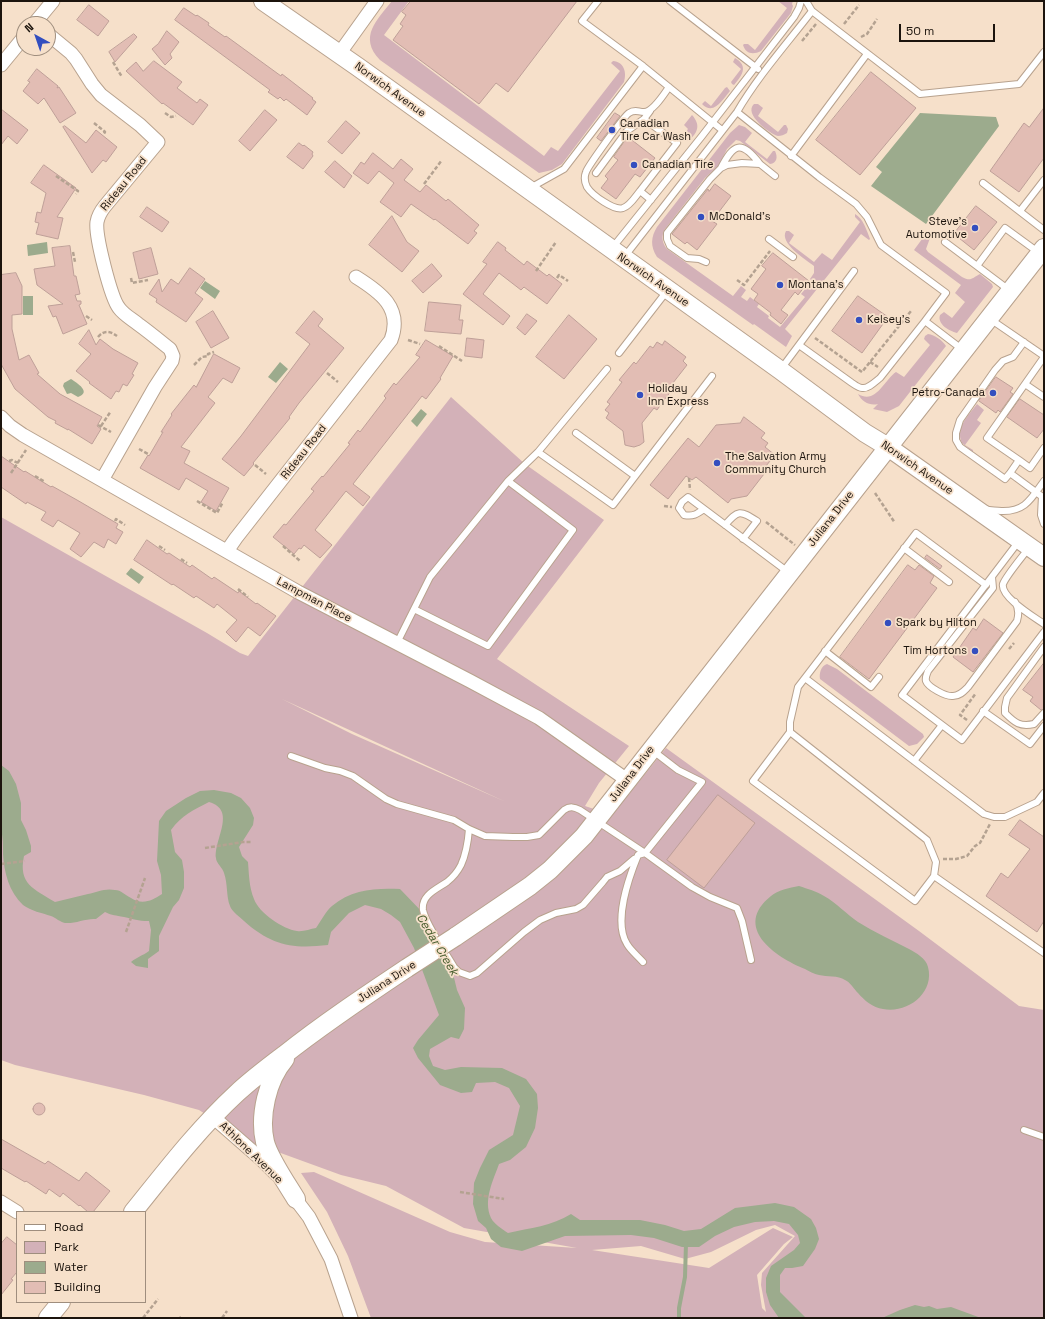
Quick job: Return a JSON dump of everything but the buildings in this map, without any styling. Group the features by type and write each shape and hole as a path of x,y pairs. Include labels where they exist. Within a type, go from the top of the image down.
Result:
{"street":[{"path":"41,16 52,1"},
{"name":"Norwich Avenue","path":"263,1 780,370 865,433 888,447 1031,548"},
{"path":"339,54 378,1"},
{"name":"Rideau Road","path":"56,41 71,53 99,93 109,103 140,125 158,142 99,214 97,232 109,285 119,308 128,317 170,349 173,356 172,361 155,387 102,480"},
{"path":"1,65 16,46"},
{"name":"Juliana Drive","path":"134,1211 184,1149 213,1117 255,1077 345,1010 530,886 567,854 596,821 1042,251"},
{"name":"Rideau Road","path":"227,551 391,340 394,332 394,322 389,304 380,293 356,277"},
{"name":"Lampman Place","path":"1,417 18,432 298,592 539,718 627,780"},
{"path":"296,1199 267,1147 264,1133 264,1114 267,1094 274,1076 284,1060 305,1039"},
{"name":"Athlone Avenue","path":"213,1117 260,1158 277,1175 296,1199 308,1217 331,1259 351,1318"},
{"path":"1,1202 16,1211"},
{"path":"48,1318 60,1303"}],"lane":[{"path":"598,1 582,21 643,66 722,130"},
{"path":"670,1 763,73"},
{"path":"617,254 651,200 794,17 801,1"},
{"path":"806,1 812,11 920,94 1019,84 1044,52"},
{"path":"617,254 737,112 750,90 812,11"},
{"path":"791,156 867,54"},
{"path":"527,189 545,178 559,173 564,168 643,66"},
{"path":"596,173 627,131 644,120 669,87"},
{"path":"644,120 677,143 626,207 621,209 616,208 591,192 585,182 588,167 628,114 638,110 644,112 651,110"},
{"path":"737,112 791,156 856,204 867,217 881,245 946,292 880,378 867,387 862,388 852,383 799,345"},
{"path":"706,262 699,259 687,258 670,246 667,239 667,233 710,179 721,168 728,154 736,148 742,148 775,176"},
{"path":"721,168 731,164 760,164"},
{"path":"1020,211 1042,188 1044,180"},
{"path":"983,183 1044,230"},
{"path":"640,191 651,200"},
{"path":"977,266 1005,228 1042,251"},
{"path":"769,239 793,257"},
{"path":"945,242 1010,291"},
{"path":"780,370 854,271"},
{"path":"619,353 668,290"},
{"path":"989,318 1044,357 987,438 1030,468 1044,448"},
{"path":"925,321 964,350"},
{"path":"1019,460 1005,480 960,447 956,440 956,433 960,420 995,370 1003,361 1012,357 1024,342"},
{"path":"396,643 430,577 508,481 538,452 607,369"},
{"path":"538,452 613,505 712,376"},
{"path":"1025,384 1044,397"},
{"path":"576,433 635,476"},
{"path":"1010,474 1043,497 1041,515 1044,524"},
{"path":"414,609 488,646 573,530 508,481"},
{"path":"968,503 987,510 1011,511 1024,506 1031,500 1044,481"},
{"path":"704,509 789,573"},
{"path":"725,525 734,515 742,513 757,520 743,539"},
{"path":"790,732 927,840 936,862 934,876 915,901 753,781 790,732 793,704 798,687 916,532 986,585"},
{"path":"904,548 949,582"},
{"path":"1031,548 992,577 902,695 962,740 1044,632"},
{"path":"1031,548 1003,584 1003,588 1006,596 1044,624"},
{"path":"992,577 992,588 928,671 926,681 929,685 948,696 961,694 1017,621 1019,611 1014,602"},
{"path":"1044,647 1007,698 1005,707 1005,713 1020,725 1034,724 1044,713"},
{"path":"825,651 871,687 878,677"},
{"path":"805,678 984,814 994,817 1005,817 1037,802 1044,793"},
{"path":"984,711 1030,744 1044,726"},
{"path":"914,761 942,725"},
{"path":"469,829 467,848 460,866 448,881 430,892 424,900 423,910 428,923 454,967 459,972 470,976 480,970 531,926 548,916 576,909 583,905 607,878 620,871 638,855 645,853 702,782 678,770 651,749"},
{"path":"291,756 353,776 397,804 454,820 485,836 538,836 564,810 569,807 574,807 645,853 692,887 710,897 737,908 742,921 751,960"},
{"path":"638,855 626,889 621,929 626,944 643,962"},
{"path":"934,876 1044,954"},
{"path":"1024,1130 1044,1137"}],"path":[{"path":"838,20 844,25 859,5"},
{"path":"855,33 860,37 865,36 877,19"},
{"path":"113,62 122,77"},
{"path":"165,113 171,117 176,116"},
{"path":"94,123 105,132 103,135"},
{"path":"424,184 442,160"},
{"path":"56,176 78,191 76,194"},
{"path":"536,272 556,242"},
{"path":"737,280 744,286 771,250"},
{"path":"73,252 75,262"},
{"path":"557,278 559,275 568,281"},
{"path":"130,278 132,283 148,280"},
{"path":"807,334 862,372 911,311"},
{"path":"86,316 92,320"},
{"path":"98,337 101,333 108,332 116,336"},
{"path":"408,340 420,344"},
{"path":"439,346 462,360"},
{"path":"194,365 202,357 208,356 208,354 214,352"},
{"path":"328,373 338,382"},
{"path":"110,432 100,426 111,411"},
{"path":"11,473 32,440"},
{"path":"139,449 148,454"},
{"path":"10,461 12,460 18,463"},
{"path":"255,465 266,474"},
{"path":"35,476 45,482"},
{"path":"875,493 895,523"},
{"path":"197,501 217,513 223,502"},
{"path":"115,521 116,520 125,525"},
{"path":"159,546 165,550"},
{"path":"283,546 300,561"},
{"path":"181,559 187,563"},
{"path":"238,589 248,597"},
{"path":"1009,649 1014,643"},
{"path":"974,725 960,715 978,691"},
{"path":"935,858 956,859 968,856 975,846 980,843 994,817"},
{"path":"205,848 252,842"},
{"path":"1,864 25,861"},
{"path":"126,932 145,878"},
{"path":"460,1192 504,1199"},
{"path":"145,1317 158,1299"},
{"path":"222,1318 227,1310"}],"green space":[{"path":"392,1 409,1 384,35 544,156 551,147 558,151 620,71 611,63 613,61 620,63 624,68 624,82 562,164 552,170 539,173 380,60 370,44 370,36 376,22"},
{"path":"778,1 793,1 791,13 761,51 755,53 748,52 743,45 748,44 755,50 787,8"},
{"path":"735,58 742,64 743,71 742,75 734,85 731,82 741,69 733,62"},
{"path":"727,87 730,91 718,105 710,108 702,104 705,101 711,106"},
{"path":"754,104 758,104 763,108 758,116 778,132 784,125 786,125 788,129 787,133 778,136 764,128 752,113"},
{"path":"692,115 697,122 697,129 688,141 684,138 688,129 684,125"},
{"path":"739,125 745,127 752,133 745,142 767,159 773,151 775,151 777,157 775,161 770,164 740,141 736,140 727,149 719,165 705,178 665,229 663,239 667,249 733,296 741,286 746,290 741,297 747,301 750,297 759,304 757,307 769,316 768,318 780,327 805,297 801,294 812,281 810,279 814,273 814,266 789,246 785,236 786,231 789,231 794,235 789,243 814,262 822,253 832,260 860,222 855,217 855,214 862,222 870,239 869,240 861,234 785,329 792,336 786,347 657,257 652,245 653,234 657,227 730,133"},
{"path":"925,235 930,238 926,249 928,252 962,277 970,279 980,274 992,284 993,287 957,333 944,327 940,321 940,315 944,312 952,318 965,302 955,293 961,285 914,250"},
{"path":"928,334 938,338 946,346 899,406 887,412 873,409 878,404 869,404 858,394 864,397 875,394 896,372 904,377 930,345 924,339"},
{"path":"451,397 525,464 604,520 497,659 629,746 599,783 585,806 612,815 666,748 919,931 1019,1006 1044,1010 1044,1318 371,1318 348,1256 327,1212 301,1173 314,1172 450,1232 485,1242 577,1248 464,1228 386,1186 341,1175 245,1140 199,1110 144,1095 15,1065 1,1060 1,517 240,653 248,656","holes":["282,699 506,802 352,734","775,1225 795,1236 762,1273 761,1285 766,1312 762,1308 757,1275 784,1244 793,1237 773,1228 709,1268 592,1250 641,1246 685,1259 711,1252 756,1230"]},
{"path":"977,404 984,410 977,420 981,423 965,445 973,450 973,452 962,443 960,432 966,418"},
{"path":"827,664 837,669 923,734 924,737 917,744 909,746 820,679 821,670 823,666"}],"water":[{"path":"920,113 996,117 999,126 926,224 871,186 882,172 876,167"},
{"path":"47,242 48,253 28,256 27,245"},
{"path":"205,281 220,291 215,299 200,288"},
{"path":"23,296 33,296 33,315 23,315"},
{"path":"280,362 288,369 276,383 268,377"},
{"path":"71,379 84,390 82,395 78,397 71,393 67,394 63,386 64,383"},
{"path":"421,409 427,414 417,427 411,421"},
{"path":"131,568 144,577 139,584 126,574"},
{"name":"Cedar Creek","path":"1,765 9,771 16,784 21,803 21,820 31,846 31,852 24,856 23,873 29,885 55,902 101,890 119,891 135,900 143,902 154,899 162,894 161,875 157,861 159,821 166,811 186,798 200,791 214,790 231,793 241,798 250,808 254,818 253,825 239,847 242,856 248,862 251,890 254,899 266,915 279,924 291,930 297,931 316,928 330,908 348,896 373,889 400,889 425,915 450,961 457,990 465,1008 464,1029 459,1039 451,1037 430,1049 429,1056 433,1066 445,1070 461,1067 502,1068 526,1079 537,1094 538,1108 535,1128 526,1147 510,1160 499,1164 492,1184 488,1197 488,1204 491,1218 494,1222 508,1233 549,1224 571,1214 580,1220 640,1220 665,1225 684,1231 701,1229 735,1208 775,1203 794,1207 811,1219 816,1228 819,1239 815,1249 803,1266 785,1268 780,1275 780,1292 806,1318 779,1318 770,1305 766,1292 766,1278 771,1266 794,1250 800,1243 798,1235 789,1224 774,1221 755,1222 734,1227 715,1236 699,1247 682,1247 654,1238 631,1235 565,1236 522,1251 501,1247 491,1239 486,1228 478,1221 473,1204 474,1183 489,1150 513,1135 520,1106 509,1088 495,1082 476,1083 472,1092 461,1093 440,1085 418,1058 413,1048 439,1015 414,948 400,922 381,909 365,905 349,913 331,932 328,945 293,946 274,941 264,936 236,914 230,906 225,877 216,858 216,850 222,826 222,811 217,806 209,802 193,810 171,830 175,852 182,860 184,888 159,936 159,951 148,959 148,968 136,966 131,962 149,951 151,930 149,921 136,920 105,912 96,919 65,923 26,907 18,900 8,881 4,861 1,829"},
{"path":"799,886 821,894 858,922 920,956 927,964 929,976 923,993 917,1000 910,1005 892,1010 879,1008 866,1001 847,981 842,978 817,975 793,964 771,949 762,940 757,930 756,919 760,908 777,892"},
{"path":"915,1305 924,1307 929,1306 937,1309 951,1307 981,1318 882,1318"}],"waterway":[{"path":"679,1318 679,1308 685,1277 686,1243"}],"place":[{"name":"Canadian Tire Car Wash","path":"612,130"},
{"name":"Canadian Tire","path":"634,165"},
{"name":"McDonald's","path":"701,217"},
{"name":"Steve's Automotive","path":"975,228"},
{"name":"Montana's","path":"780,285"},
{"name":"Kelsey's","path":"859,320"},
{"name":"Petro-Canada","path":"993,393"},
{"name":"Holiday Inn Express","path":"640,395"},
{"name":"The Salvation Army Community Church","path":"717,463"},
{"name":"Spark by Hilton","path":"888,623"},
{"name":"Tim Hortons","path":"975,651"}]}
